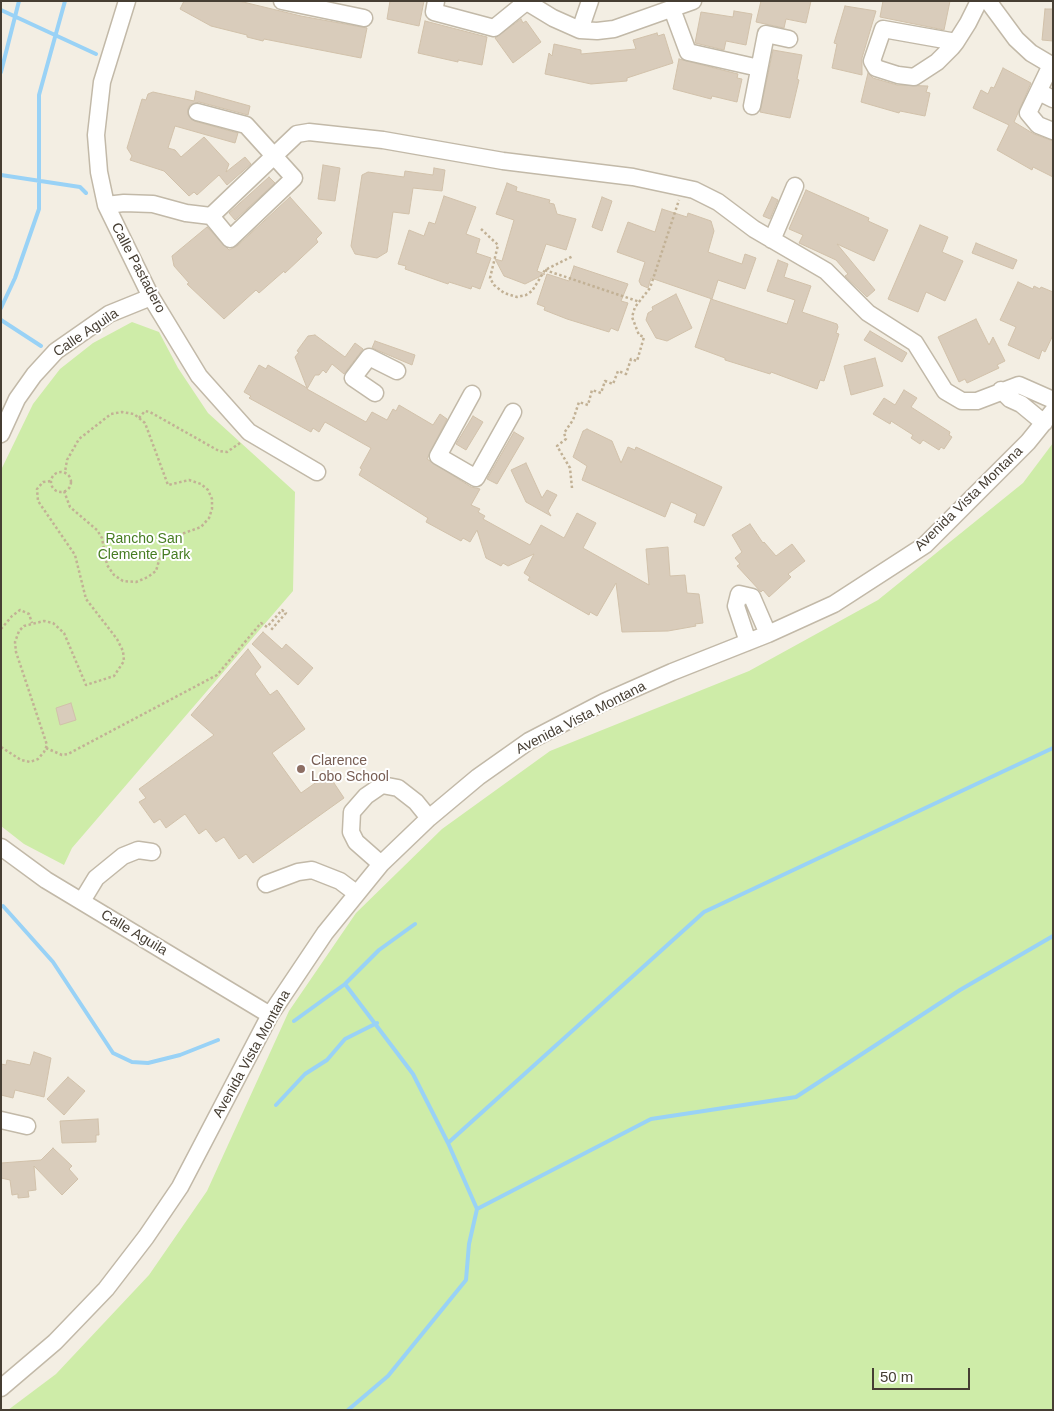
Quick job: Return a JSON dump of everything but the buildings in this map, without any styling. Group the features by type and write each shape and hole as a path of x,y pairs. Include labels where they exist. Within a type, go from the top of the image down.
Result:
{"street":[{"name":"Calle Pastadero","path":"127,1 102,82 97,126 98,172 106,205 151,297 199,376 249,432 317,472"},
{"path":"436,1 434,12 494,28 525,2 553,18 580,30 614,29 650,8 672,9 693,1"},
{"path":"580,30 590,1"},
{"path":"956,42 883,29 872,61 876,68 898,75 914,76 937,62 956,42 979,1"},
{"path":"988,1 1016,39 1031,54 1052,65 1046,96 1028,113 1038,125 1053,131"},
{"path":"291,2 322,6 364,18"},
{"path":"672,9 688,52 759,68"},
{"path":"752,106 766,34 789,39"},
{"path":"106,205 124,203 153,204 186,213 211,216 230,239 294,178 246,125 197,112"},
{"path":"211,216 296,134 309,132 383,140 503,161 633,177 683,187 694,190 718,202 754,229 826,271 868,313 915,343 945,391 962,401 977,401 1001,390 1019,385 1053,400"},
{"path":"772,240 795,186"},
{"name":"Calle Aguila","path":"1,434 17,399 34,375 56,351 109,314 151,297"},
{"path":"375,393 353,378 369,357 397,371"},
{"path":"1001,390 1010,399 1048,417"},
{"path":"472,394 438,456 476,478 513,412"},
{"name":"Avenida Vista Montana","path":"1,1388 55,1342 81,1316 106,1289 146,1237 180,1187 270,1015 325,933 381,864 429,818 478,777 529,741 604,702 672,672 768,634 834,604 924,545 1003,468 1048,417"},
{"path":"748,642 736,606 739,594 752,597 768,634"},
{"path":"381,864 356,842 352,832 352,812 366,796 382,786 398,788 416,802 429,818"},
{"name":"Calle Aguila","path":"1,847 46,880 270,1015"},
{"path":"82,901 96,878 123,856 138,850 152,852"},
{"path":"266,884 298,872 312,870 340,881 356,893"},
{"path":"1,1120 27,1126"}],"path":[{"path":"572,488 570,468 557,446 566,439 564,433 573,420 579,402 588,405 592,390 601,392 605,381 613,384 618,371 626,374 631,359 637,361 644,337 639,335 632,317 650,288 683,187"},
{"path":"481,229 498,245 490,278 504,292 517,297 526,295 532,290 545,270 573,256"},
{"path":"545,270 640,302"},
{"path":"139,418 145,411 150,412 206,445 227,452 238,446 249,432"},
{"path":"64,491 70,507 97,530 102,538 107,564 114,575 123,581 136,582 156,571 165,540 201,527 209,518 212,509 212,499 208,490 201,484 190,480 168,485 145,423 134,414 122,412 111,414 79,440 73,447 65,472"},
{"path":"1,747 21,760 30,762 38,759 46,748 46,738 16,652 15,642 19,631 32,623 44,620 54,623 64,633 86,685 114,676 124,661 123,651 117,639 86,599 75,555 38,501 37,489 44,482 51,481 59,472 65,472 70,476 72,482 70,488 58,491 53,487 51,481"},
{"path":"1,630 12,616 20,610 29,614 32,623"},
{"path":"46,748 62,755 68,754 217,675 262,623 267,627 282,610 286,614 272,630"}],"green space":[{"name":"Rancho San Clemente Park","path":"132,322 159,332 178,368 208,413 295,492 293,591 72,848 64,865 24,844 1,826 1,470 33,404 60,369 93,343"},
{"path":"1053,443 1053,1410 8,1410 56,1374 149,1275 207,1191 289,1011 356,913 442,829 550,751 749,671 878,600 1023,483"}],"waterway":[{"path":"1,72 19,1"},
{"path":"1,308 15,278 39,209 39,95 65,1"},
{"path":"1,10 96,54"},
{"path":"1,175 80,187 86,193"},
{"path":"1,320 41,346"},
{"path":"448,1143 704,912 1053,748"},
{"path":"3,906 53,962 113,1053 132,1062 148,1063 180,1055 218,1040"},
{"path":"294,1021 345,984 379,950 415,924"},
{"path":"477,1209 651,1119 796,1097 960,990 1053,936"},
{"path":"345,984 413,1074 448,1143 477,1209 469,1244 466,1280 388,1376 348,1410"},
{"path":"276,1105 305,1074 327,1060 345,1039 377,1023"}],"place":[{"name":"Clarence Lobo School","path":"301,769"}]}
